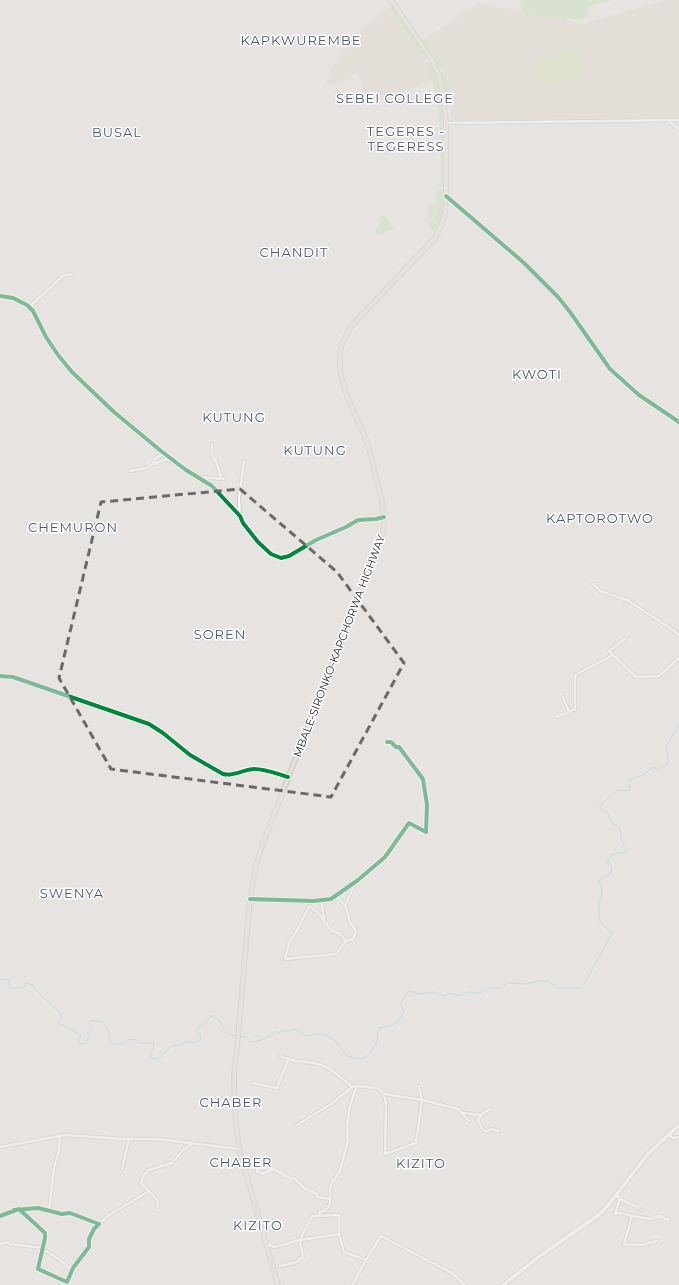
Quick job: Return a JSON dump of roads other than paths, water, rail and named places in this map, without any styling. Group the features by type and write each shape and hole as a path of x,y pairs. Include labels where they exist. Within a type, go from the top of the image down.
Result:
{"main road":[{"name":"MBALE-SIRONKO-KAPCHORWA HIGHWAY","path":"278,1285 239,1149 234,1092 234,1074 250,899 256,866 263,843 384,532 384,517 380,494 368,444 341,379 339,363 341,347 349,329 435,238 445,213 446,123 443,93 439,75 433,62 391,0"}],"street":[{"path":"668,120 679,129"},
{"path":"446,123 559,123 679,120"},
{"path":"446,196 526,265 558,297 610,369 639,395 679,422"},
{"path":"29,307 63,276 72,274"},
{"path":"0,296 13,298 29,307 37,316 38,323 46,337 72,372 114,412 148,440 182,467 217,490 240,516 243,523 263,547 271,554 281,558 289,556 316,540 358,520 384,517"},
{"path":"148,440 168,459 198,477 223,478 212,455 212,444"},
{"path":"153,464 158,456 163,455"},
{"path":"130,471 146,468 168,459"},
{"path":"240,516 239,498 244,461"},
{"path":"593,584 600,591 627,600 673,630 679,636"},
{"path":"625,639 609,651 636,677 658,676 679,658"},
{"path":"556,718 575,709 575,675 613,655"},
{"path":"0,676 13,677 149,724 163,732 190,755 223,774 229,775 246,770 260,769 288,777"},
{"path":"563,697 569,712"},
{"path":"250,899 331,899 356,882 384,857 409,822 426,832 427,805 423,780 399,747 396,747 391,742 387,742"},
{"path":"345,906 356,882"},
{"path":"324,920 309,906 289,943 285,960 336,954 346,941 353,939 356,932 349,920 345,906 336,896"},
{"path":"321,900 326,926 335,933 339,933 346,941"},
{"path":"280,1056 288,1060 316,1063 332,1070 352,1086 377,1088 384,1094 422,1100 458,1109 469,1121"},
{"path":"253,1083 277,1088 288,1060"},
{"path":"297,1125 331,1104 352,1086"},
{"path":"320,1216 319,1212 326,1210 330,1203 330,1186 340,1171 348,1140 347,1126 350,1105 357,1086"},
{"path":"384,1094 386,1104 385,1154 416,1143 422,1100 419,1086"},
{"path":"490,1109 481,1115 478,1120 482,1129 487,1132 491,1129 499,1130"},
{"path":"462,1113 481,1115"},
{"path":"502,1285 540,1256 594,1219 609,1204 648,1154 679,1125"},
{"path":"669,1134 672,1138 679,1137"},
{"path":"0,1147 60,1135 157,1139 239,1149"},
{"path":"50,1210 60,1135"},
{"path":"122,1169 129,1139"},
{"path":"158,1207 158,1201 141,1183 144,1175 149,1170 172,1163 184,1149 192,1144"},
{"path":"257,1168 257,1171 262,1174 273,1169 291,1179 295,1179 304,1188 317,1194 317,1197 330,1199"},
{"path":"19,1209 45,1233 38,1269 66,1284 72,1270 89,1248 89,1239 94,1229 109,1215 149,1191"},
{"path":"616,1195 620,1199 639,1208"},
{"path":"620,1199 615,1214 620,1213 651,1219 659,1216 669,1220"},
{"path":"14,1210 38,1208 62,1214 70,1213 99,1224"},
{"path":"0,1216 19,1209"},
{"path":"280,1266 297,1262 303,1257 300,1240 312,1216 339,1215 338,1234 344,1252 366,1260"},
{"path":"632,1216 624,1244 641,1245 657,1241"},
{"path":"266,1244 274,1247 300,1240 338,1234"},
{"path":"352,1285 381,1236 452,1273 465,1285"},
{"path":"0,1244 8,1242 10,1244 43,1248 72,1270"}],"waterway":[{"path":"240,1036 246,1037 251,1042 265,1039 276,1031 279,1033 282,1030 287,1032 294,1029 307,1036 323,1034 334,1040 347,1056 359,1059 366,1057 376,1044 379,1028 394,1024 400,1019 404,1011 401,1005 404,996 410,991 420,994 434,992 444,996 451,993 458,996 469,992 480,993 491,988 501,988 508,983 527,984 539,981 548,981 557,988 580,988 586,981 612,933 600,922 599,902 602,894 601,886 598,881 611,873 612,866 607,863 611,856 623,853 627,850 620,834 620,828 612,823 608,813 599,807 618,790 628,791 630,788 629,781 644,775 654,767 658,770 669,762 666,747 679,725"},
{"path":"0,979 9,980 9,986 11,989 18,987 22,989 26,983 32,985 43,998 61,1013 62,1017 59,1020 59,1024 69,1028 81,1036 78,1040 80,1044 86,1043 89,1032 93,1029 89,1025 91,1021 98,1021 105,1024 111,1043 119,1045 130,1039 136,1040 139,1043 154,1043 151,1058 157,1059 175,1045 179,1046 185,1042 194,1043 201,1040 200,1035 196,1030 212,1015 219,1021 227,1032 231,1035 237,1036"}],"district":[{"name":"KAPKWUREMBE","path":"301,40"},
{"name":"SEBEI COLLEGE","path":"395,98"},
{"name":"BUSAL","path":"117,132"},
{"name":"TEGERES - TEGERESS","path":"406,138"},
{"name":"CHANDIT","path":"294,252"},
{"name":"KWOTI","path":"537,374"},
{"name":"KUTUNG","path":"234,417"},
{"name":"KUTUNG","path":"315,450"},
{"name":"KAPTOROTWO","path":"600,518"},
{"name":"CHEMURON","path":"73,527"},
{"name":"SOREN","path":"220,634"},
{"name":"SWENYA","path":"72,893"},
{"name":"CHABER","path":"231,1102"},
{"name":"CHABER","path":"241,1162"},
{"name":"KIZITO","path":"421,1163"},
{"name":"KIZITO","path":"258,1225"}]}
